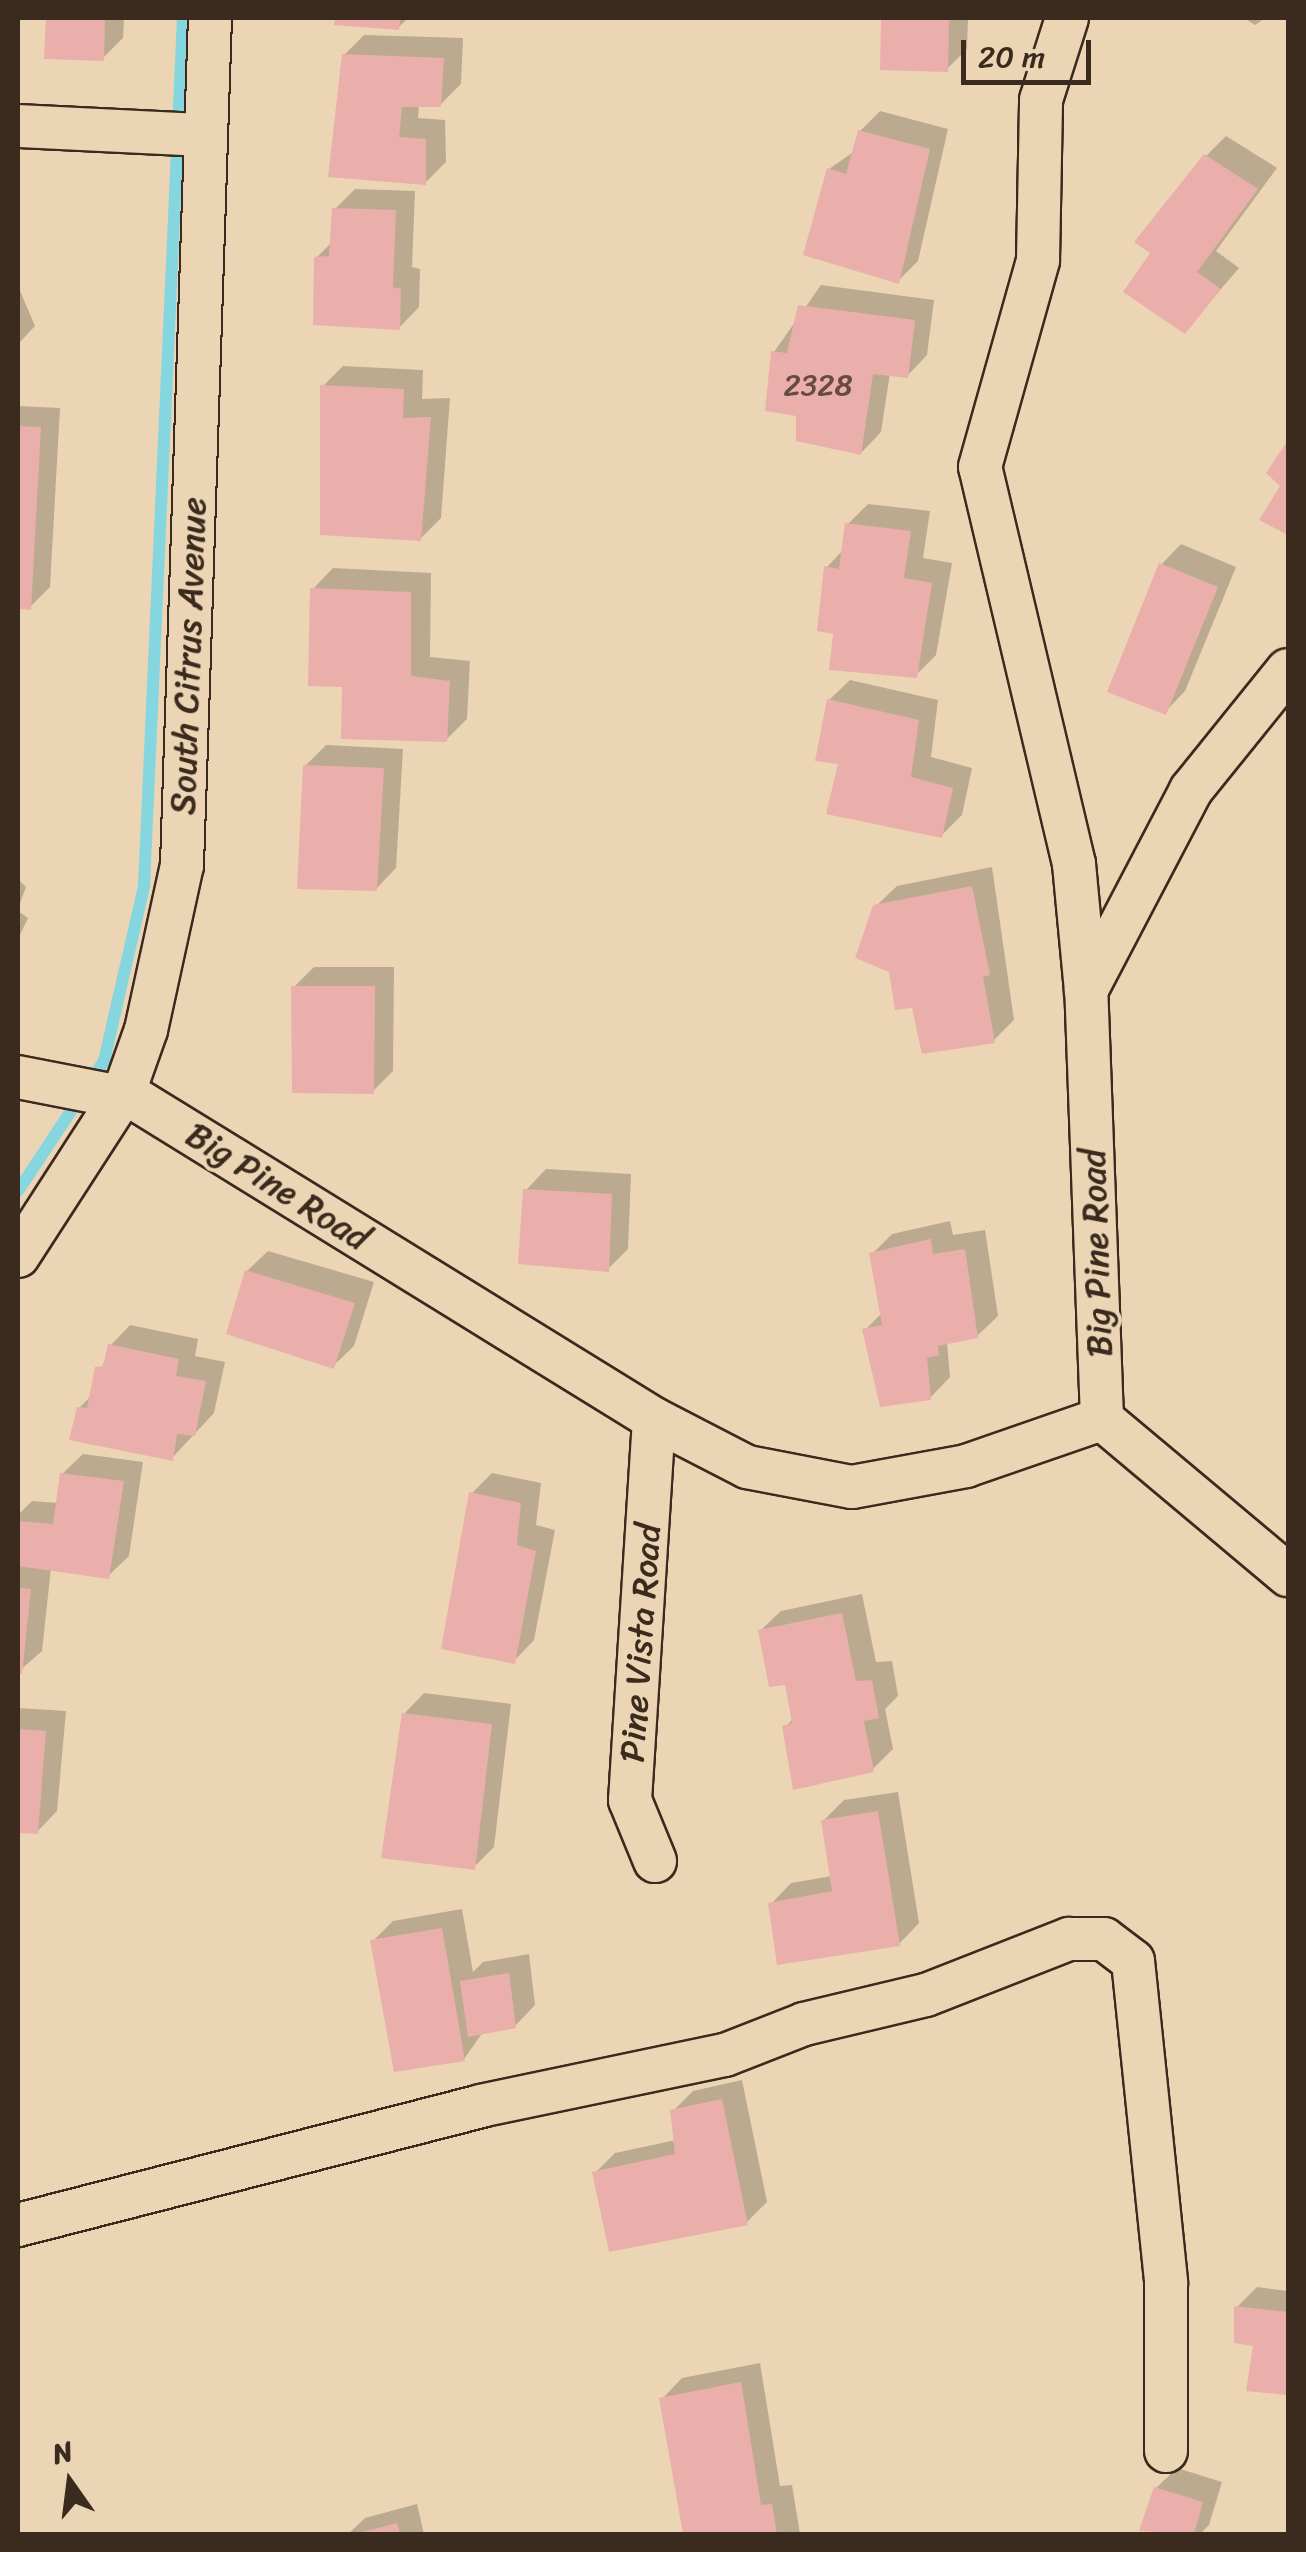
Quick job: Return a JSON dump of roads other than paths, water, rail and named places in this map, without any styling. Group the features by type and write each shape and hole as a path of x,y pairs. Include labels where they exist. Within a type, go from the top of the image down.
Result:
{"street":[{"name":"South Citrus Avenue","path":"18,1256 122,1095 146,1030 182,865 210,18"},
{"name":"Big Pine Road","path":"122,1095 654,1419 747,1467 852,1486 966,1466 1102,1419 1086,991 1074,864 980,467 1038,260 1041,100 1067,18"},
{"path":"18,126 204,134"},
{"path":"1086,991 1191,790 1288,670"},
{"path":"18,1076 122,1095"},
{"name":"Pine Vista Road","path":"654,1419 630,1800 654,1862"},
{"path":"1102,1419 1288,1575"},
{"path":"18,2225 480,2106 725,2055 804,2024 926,1995 1069,1939 1104,1939 1133,1961 1166,2283 1166,2451"}],"waterway":[{"path":"18,1191 104,1061 144,886 183,18"}]}
